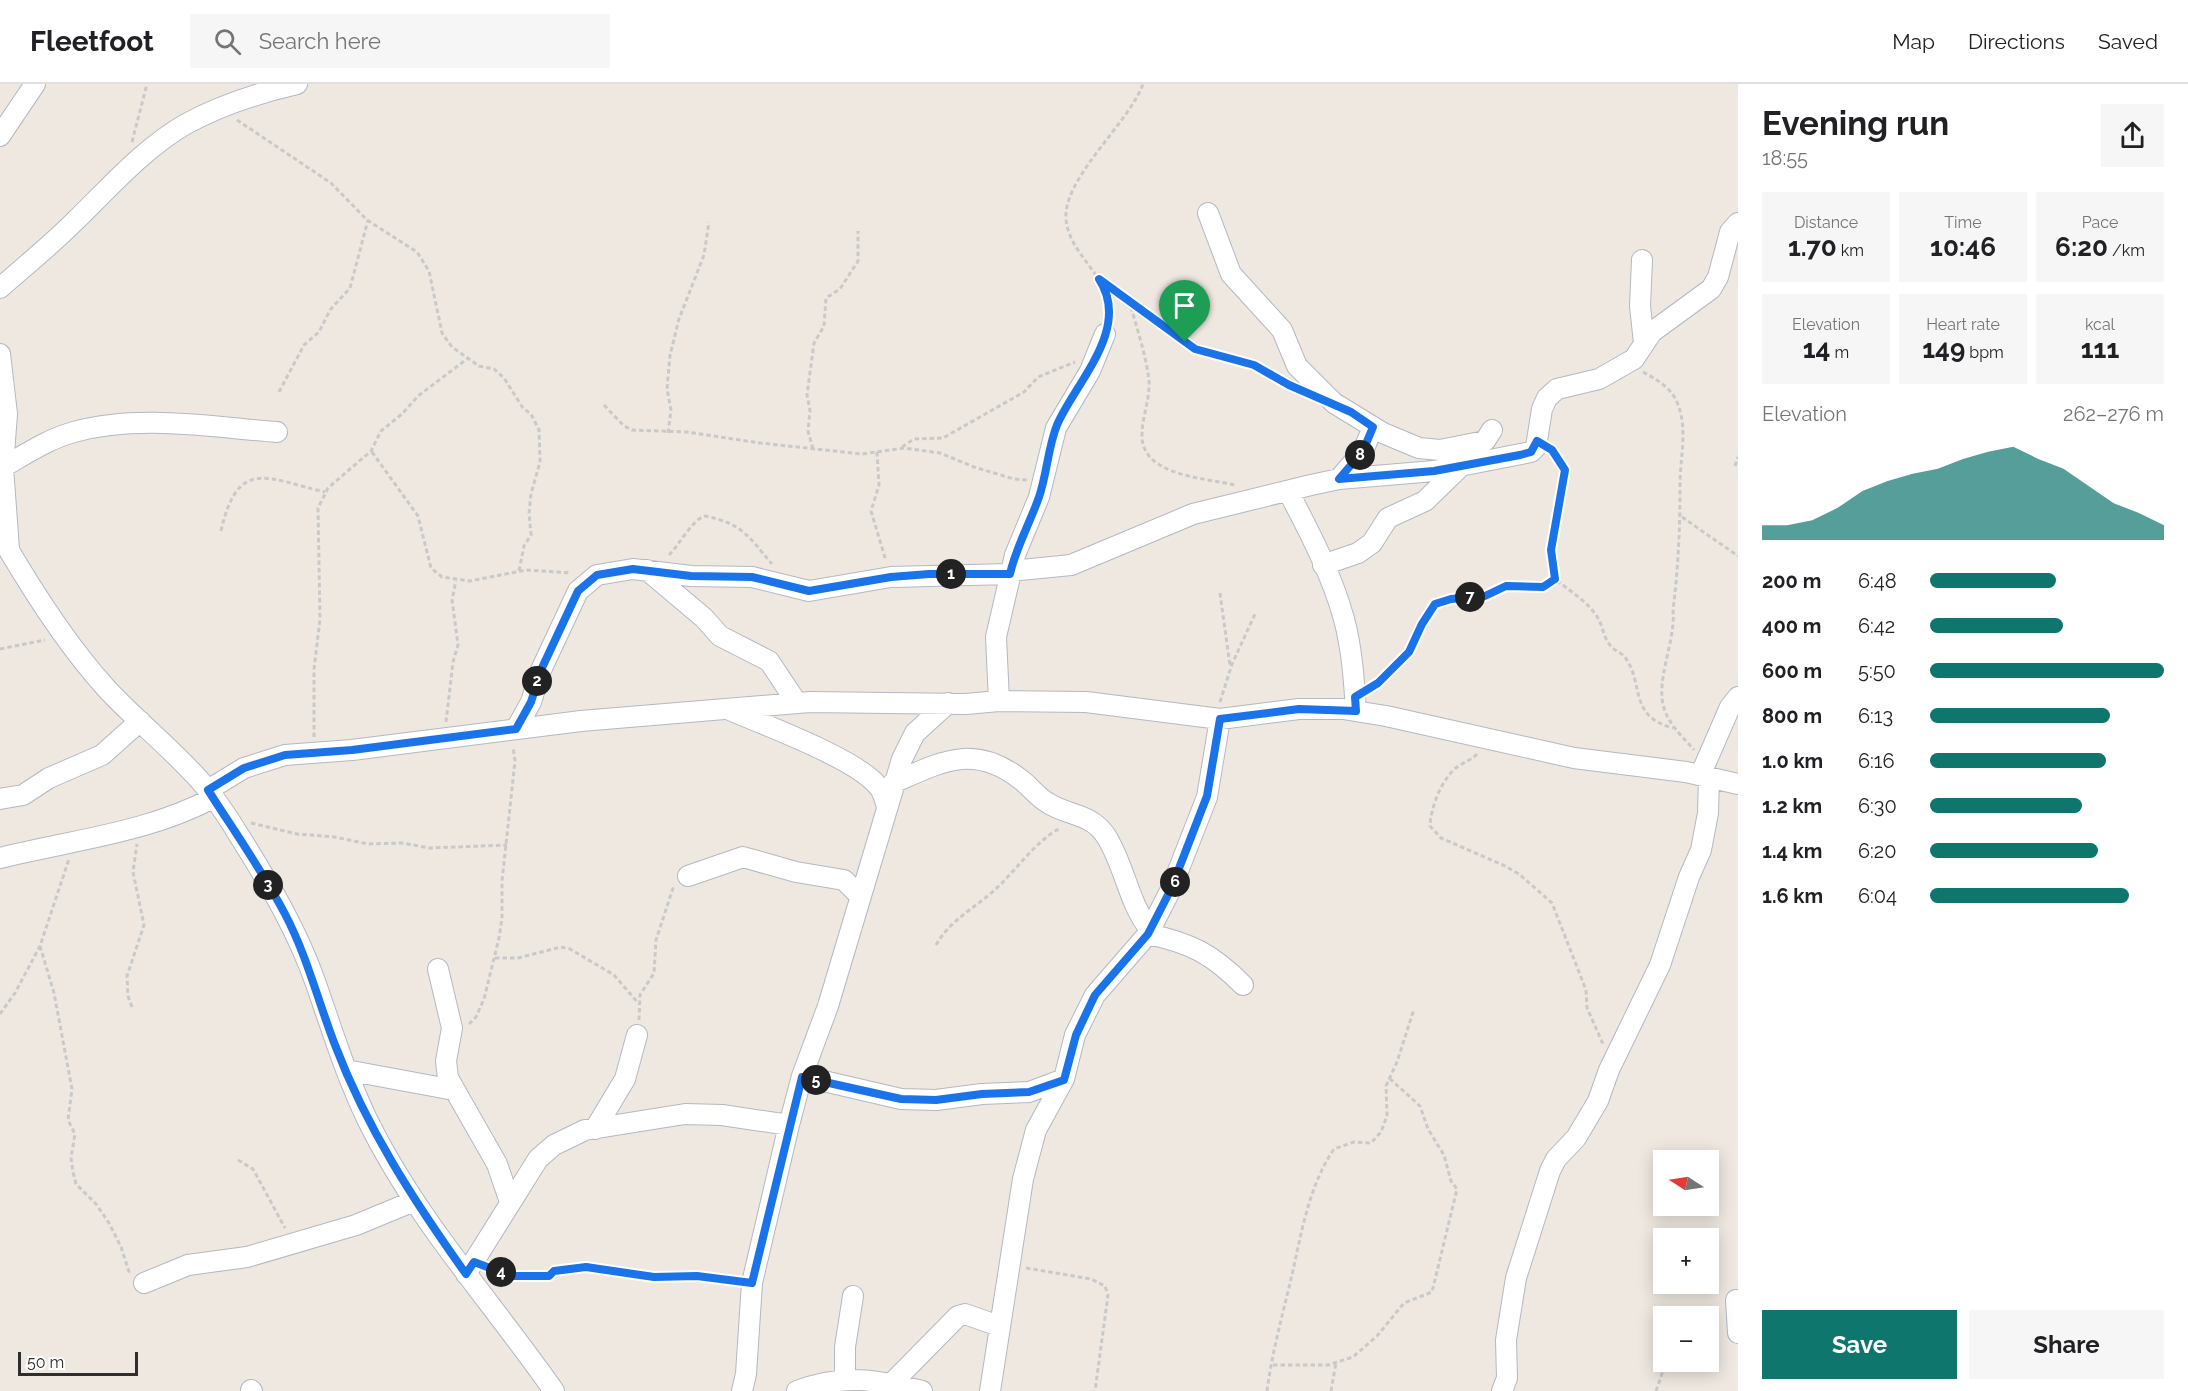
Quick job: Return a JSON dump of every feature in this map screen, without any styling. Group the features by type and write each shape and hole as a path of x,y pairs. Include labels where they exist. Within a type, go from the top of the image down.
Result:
{"street":[{"path":"0,136 35,84"},
{"path":"0,288 156,146 183,125 218,108 264,91 297,84"},
{"path":"1208,213 1231,274 1282,330 1297,366 1334,403 1398,441 1428,450 1485,441 1492,430"},
{"path":"508,730 531,702 541,670 578,591 597,575 624,569 651,570 691,576 752,577 809,591 891,577 1010,572 1071,565 1192,514 1339,479 1434,471 1531,452 1537,441 1542,409 1547,398 1557,388 1599,379 1626,363 1641,352 1652,332 1711,289 1718,277 1730,232 1738,223"},
{"path":"1642,260 1640,306 1644,343"},
{"path":"999,701 996,637 1010,572 1043,482 1056,428 1090,371 1105,334"},
{"path":"0,354 7,414 3,467 5,543 66,635 105,686 211,794 239,835 285,913 315,982 335,1045 381,1145 414,1201 470,1268 497,1312 554,1391"},
{"path":"3,467 46,443 73,432 94,428 146,423 277,432"},
{"path":"1339,479 1363,451 1373,427"},
{"path":"1323,565 1358,553 1372,543 1388,518 1425,501 1462,465"},
{"path":"1287,491 1323,565 1344,618 1353,667 1356,704"},
{"path":"651,570 704,618 720,636 769,661 797,703"},
{"path":"1502,1391 1507,1378 1506,1340 1516,1278 1550,1171 1556,1159 1575,1138 1598,1101 1611,1065 1660,965 1689,877 1701,850 1708,813 1706,773 1730,707 1738,696"},
{"path":"0,858 139,827 185,813 257,763 285,755 352,750 581,721 797,703 1086,702 1177,716 1218,719 1356,704 1491,740 1614,765 1706,773 1738,784"},
{"path":"742,1391 746,1374 752,1283 802,1077 828,1006 893,783 915,733 948,704"},
{"path":"728,709 792,736 863,771 880,787 887,807"},
{"path":"990,1391 1030,1150 1042,1117 1056,1098 1064,1080 1076,1035 1095,995 1149,932 1171,889 1199,822 1207,796 1218,719"},
{"path":"0,799 23,795 49,778 102,755 140,722"},
{"path":"893,783 941,761 973,757 1009,771 1046,802 1078,814 1094,823 1106,835 1124,873 1138,915 1149,932 1197,947 1212,956 1243,985"},
{"path":"688,876 743,857 752,857 796,872 844,880 860,896"},
{"path":"438,969 452,1028 448,1043 448,1078 497,1164 510,1202"},
{"path":"595,1129 625,1079 637,1035"},
{"path":"346,1070 454,1090"},
{"path":"802,1077 901,1099 936,1100 982,1094 1029,1092 1064,1080"},
{"path":"470,1268 538,1159 554,1145 585,1130 685,1114 722,1115 789,1125"},
{"path":"144,1283 188,1265 247,1257 356,1225 414,1201"},
{"path":"845,1380 845,1347 853,1296"},
{"path":"1736,1300 1738,1333"},
{"path":"892,1383 958,1316 965,1314 999,1326"},
{"path":"797,1391 814,1385 869,1379 922,1391"}],"path":[{"path":"132,144 147,84"},
{"path":"1143,84 1127,113 1074,189 1066,218 1074,247 1099,279 1195,349 1254,365 1300,389"},
{"path":"218,108 331,183 368,220 417,252 429,271 442,333 452,347 467,359 494,369 504,378 514,397 531,414 539,430 540,462 529,513 531,535 525,546 519,571"},
{"path":"279,392 304,345 319,332 330,310 350,288 368,220"},
{"path":"668,433 672,410 667,390 670,355 679,319 704,255 709,222"},
{"path":"813,449 808,431 810,410 807,395 814,343 824,326 826,298 840,289 858,261 858,231"},
{"path":"1099,279 1109,308 1105,334"},
{"path":"1129,300 1149,381 1148,406 1142,432 1147,453 1169,471 1242,487"},
{"path":"315,752 314,669 320,619 318,508 325,492 371,451 381,431 402,414 418,396 467,359"},
{"path":"900,448 914,439 943,438 1024,392 1038,377 1079,359"},
{"path":"1626,363 1669,389 1676,400 1683,434 1680,492 1682,517 1673,610 1675,625 1662,699 1664,709 1675,728 1696,753 1706,773"},
{"path":"604,405 624,426 632,430 704,434 813,449 877,452 900,448 940,453 1014,479 1043,482"},
{"path":"1537,441 1552,450 1565,470 1551,550 1555,579 1593,612 1611,647 1624,656 1635,677 1637,698 1642,705 1654,718 1675,728"},
{"path":"371,451 418,516 431,568 442,578 456,581 485,580 519,571 597,575"},
{"path":"877,452 879,485 871,511 891,577"},
{"path":"1735,466 1738,457"},
{"path":"221,531 227,507 234,493 244,483 255,479 278,478 325,492"},
{"path":"651,570 683,540 693,522 705,516 734,525 748,534 777,569"},
{"path":"1682,517 1738,556"},
{"path":"1356,704 1409,652 1422,624 1435,604 1451,599 1485,596 1506,586 1543,587 1555,579"},
{"path":"444,739 458,645 452,600 456,581"},
{"path":"1220,593 1231,668"},
{"path":"1218,719 1231,668 1256,612"},
{"path":"0,649 66,635"},
{"path":"448,1043 476,1017 484,999 495,958 502,918 502,881 515,761 508,730"},
{"path":"1491,740 1474,758 1458,766 1448,776 1432,807 1430,826 1441,838 1519,874 1552,903 1586,990 1587,1008 1611,1065"},
{"path":"936,945 959,917 991,893 1021,864 1042,838 1078,814"},
{"path":"225,817 297,834 335,837 368,844 402,843 430,848 507,845"},
{"path":"132,1007 128,996 127,976 144,925 134,872 139,827"},
{"path":"0,1014 15,993 40,946 75,841"},
{"path":"637,1035 639,1004 644,986 654,973 656,940 672,888 688,876"},
{"path":"40,946 54,993 72,1089 68,1120 75,1134 70,1158 76,1184 96,1204 109,1223 121,1246 129,1273 144,1283"},
{"path":"495,958 518,958 561,947 570,949 614,975 639,1004"},
{"path":"1267,1391 1273,1365 1276,1331 1304,1222 1321,1174 1334,1149 1342,1144 1367,1144 1376,1140 1387,1116 1386,1086 1397,1062 1414,1009"},
{"path":"1273,1365 1319,1366 1336,1363 1356,1354 1377,1336 1404,1303 1432,1292 1450,1207 1456,1192 1444,1155 1428,1129 1420,1106 1389,1078"},
{"path":"238,1160 253,1169 280,1216 291,1244"},
{"path":"1010,1266 1091,1279 1105,1286 1108,1295 1095,1391"},
{"path":"470,1268 520,1277 549,1276 554,1271 586,1267 654,1277 697,1276 752,1283"},
{"path":"1331,1391 1336,1363"},
{"path":"1656,1391 1663,1372"}],"route":[{"path":"1099,279 1185,342 1195,349 1254,365 1274,378 1334,403 1373,427 1363,451 1339,479 1434,471 1488,459 1520,455 1531,452 1536,447 1537,441 1552,450 1565,470 1566,478 1558,505 1551,550 1552,571 1555,579 1543,587 1506,586 1485,596 1451,599 1435,604 1422,624 1409,652 1378,683 1355,697 1356,711 1299,709 1220,719 1207,796 1199,822 1171,889 1148,934 1132,954 1123,960 1095,995 1076,1035 1064,1080 1029,1092 982,1094 936,1100 901,1099 802,1077 752,1283 697,1276 654,1277 597,1267 554,1271 549,1276 511,1276 474,1262 466,1274 390,1163 367,1118 335,1045 315,982 285,913 239,835 208,790 244,768 285,755 352,750 516,729 531,702 541,670 578,591 597,575 633,569 691,576 752,577 809,591 877,578 929,574 1010,574 1015,555 1039,497 1056,428 1090,371 1105,334 1109,308 1104,286 1099,279"}]}
